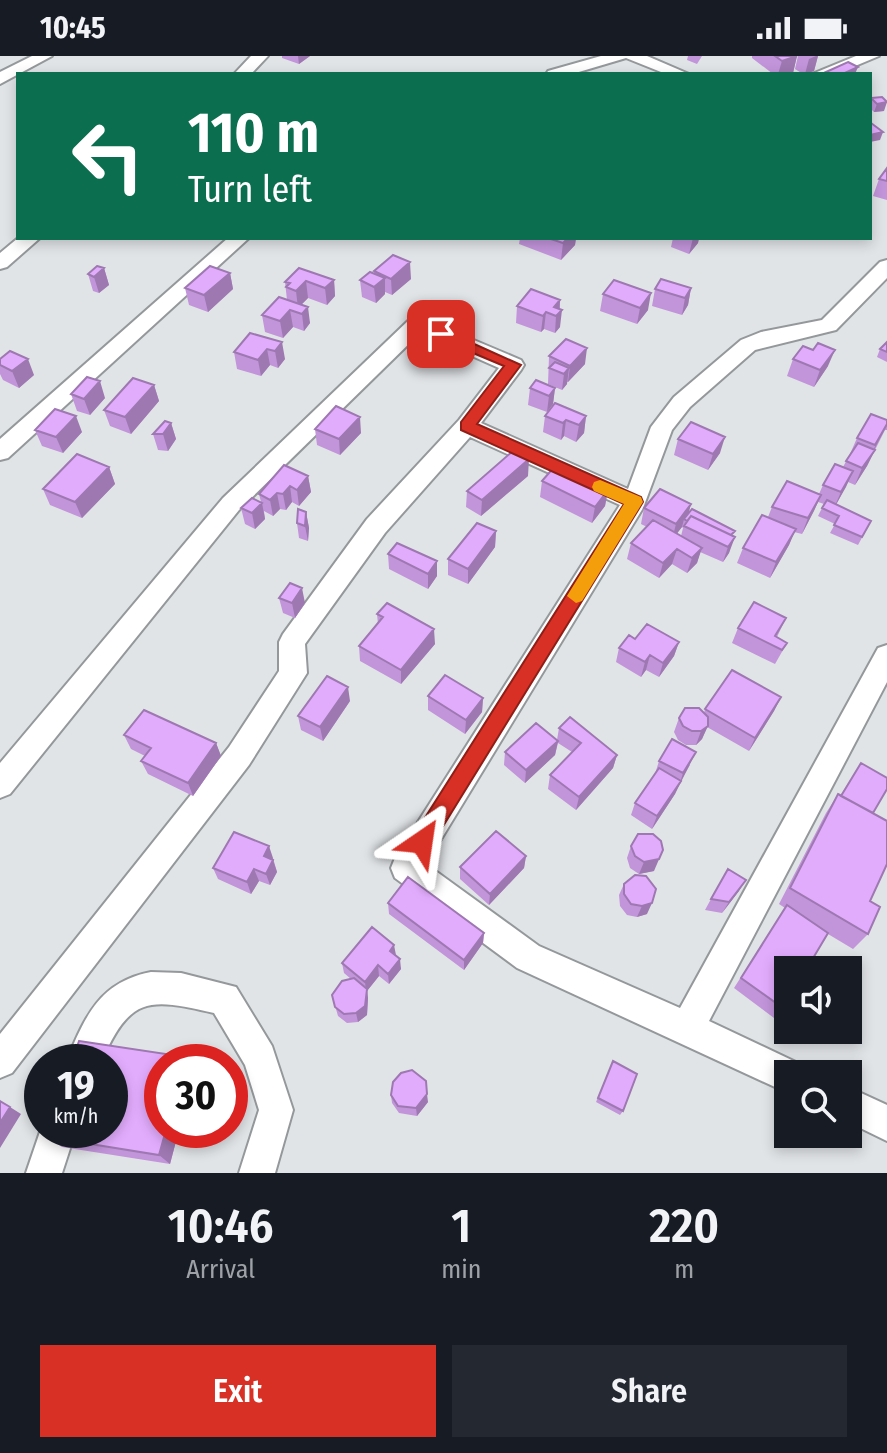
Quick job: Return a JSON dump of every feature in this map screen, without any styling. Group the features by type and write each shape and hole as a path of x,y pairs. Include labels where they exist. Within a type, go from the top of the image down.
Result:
{"street":[{"path":"0,79 44,56"},
{"path":"244,72 260,56"},
{"path":"561,72 619,56"},
{"path":"632,56 676,72"},
{"path":"826,72 871,56"},
{"path":"0,263 28,240"},
{"path":"0,452 128,334 237,240"},
{"path":"774,1069 528,957 406,868 635,502 662,427 682,402 748,345 761,339 829,325 887,266"},
{"path":"0,785 231,504 417,324 513,365 467,426 376,526 292,642 293,673 239,756 0,1061"},
{"path":"467,426 635,502"},
{"path":"687,1028 887,656"},
{"path":"93,1044 113,1006 143,989 177,988 224,999 260,1058 276,1110 257,1173"},
{"path":"862,1111 887,1123"},
{"path":"44,1173 52,1148"}],"building":[{"path":"775,56 797,56 782,61"},
{"path":"848,62 858,67 847,72 826,72"},
{"path":"882,97 887,102 877,104 872,98"},
{"path":"872,124 883,132 872,135"},
{"path":"887,168 887,181 879,179"},
{"path":"393,255 410,262 391,279 374,271"},
{"path":"97,266 104,268 94,277 88,274"},
{"path":"210,266 230,273 204,295 185,288"},
{"path":"299,268 334,280 325,288 306,281 296,291 286,287 290,283 285,282"},
{"path":"370,272 385,278 374,287 360,280"},
{"path":"661,279 691,288 685,298 655,289"},
{"path":"614,280 651,293 640,308 603,294"},
{"path":"531,289 560,300 554,307 562,310 556,316 546,312 543,316 517,306"},
{"path":"279,297 308,307 302,314 290,310 280,321 262,315"},
{"path":"250,333 282,342 275,351 267,349 258,360 234,352"},
{"path":"566,339 587,348 570,366 549,356"},
{"path":"818,343 835,350 820,370 793,359 803,346 813,350"},
{"path":"10,351 28,359 12,371 0,365 0,359"},
{"path":"555,362 569,368 564,374 549,368"},
{"path":"87,377 100,381 84,399 71,394"},
{"path":"133,378 154,385 125,417 104,410"},
{"path":"536,380 555,388 549,396 530,388"},
{"path":"555,403 586,416 579,425 545,416"},
{"path":"336,406 360,417 339,439 315,429"},
{"path":"55,409 76,416 56,437 35,430"},
{"path":"871,414 887,420 875,445 857,438"},
{"path":"165,421 171,423 163,434 153,434"},
{"path":"691,422 725,437 713,454 678,439"},
{"path":"858,443 875,450 862,468 846,461"},
{"path":"514,450 529,459 482,500 467,491"},
{"path":"77,454 109,467 75,502 43,489"},
{"path":"835,464 853,471 841,492 823,485"},
{"path":"284,465 308,476 297,490 290,486 283,494 277,493 270,500 259,494"},
{"path":"555,466 608,490 595,507 542,481"},
{"path":"787,481 821,495 808,518 772,507"},
{"path":"660,489 691,504 676,524 644,508"},
{"path":"252,498 262,503 252,513 241,508"},
{"path":"827,500 871,521 862,537 834,525 839,516 822,508"},
{"path":"298,509 306,512 305,526 297,523"},
{"path":"692,509 735,531 731,535 691,516 687,521 684,519"},
{"path":"762,515 796,529 776,562 743,548"},
{"path":"691,516 735,537 728,547 684,526"},
{"path":"653,520 702,548 692,558 677,549 663,563 631,543"},
{"path":"477,523 496,531 468,569 448,559"},
{"path":"397,543 437,561 428,574 388,554"},
{"path":"290,583 302,588 292,603 279,598"},
{"path":"754,602 786,618 775,636 787,643 782,650 738,628"},
{"path":"387,603 434,629 401,670 359,646 383,617 377,614"},
{"path":"647,624 679,642 663,663 650,655 645,662 619,648 629,635 635,639"},
{"path":"732,670 781,697 755,738 705,709"},
{"path":"445,675 483,698 466,720 428,696"},
{"path":"327,676 348,687 320,727 298,716"},
{"path":"685,708 699,708 708,717 708,726 701,731 692,731 683,726 679,718"},
{"path":"144,710 216,743 188,783 141,761 151,748 124,735"},
{"path":"570,717 617,755 579,797 550,775 581,743 559,728"},
{"path":"536,723 558,741 526,770 505,752"},
{"path":"672,739 696,752 683,773 659,761"},
{"path":"861,763 887,778 887,789 873,813 841,796"},
{"path":"659,768 681,781 657,816 635,803"},
{"path":"838,794 887,821 887,864 870,901 880,907 868,934 790,888"},
{"path":"496,831 526,856 490,894 460,867"},
{"path":"234,832 269,846 264,856 273,860 266,874 254,869 247,882 213,868"},
{"path":"638,834 653,834 661,841 663,850 659,859 644,862 635,856 631,846"},
{"path":"728,869 746,880 729,902 711,899"},
{"path":"635,875 646,876 656,889 652,903 642,906 631,904 624,894 624,884"},
{"path":"408,877 484,933 464,960 388,903"},
{"path":"787,905 828,933 814,956 774,956 774,1002 741,978"},
{"path":"372,927 394,945 390,951 400,959 388,974 378,965 365,982 342,963"},
{"path":"354,978 367,989 365,1006 356,1013 344,1014 335,1007 332,995 342,981"},
{"path":"128,1048 144,1051 144,1148 161,1148 159,1155 115,1148 128,1148"},
{"path":"613,1061 637,1074 623,1111 598,1098"},
{"path":"412,1070 426,1081 427,1094 416,1108 398,1106 391,1095 393,1082 401,1073"},
{"path":"0,1101 10,1107 0,1123"}],"slow traffic":[{"path":"576,596 635,502 600,487"}],"route":[{"path":"422,842 635,502 467,426 513,365 441,334"}]}
